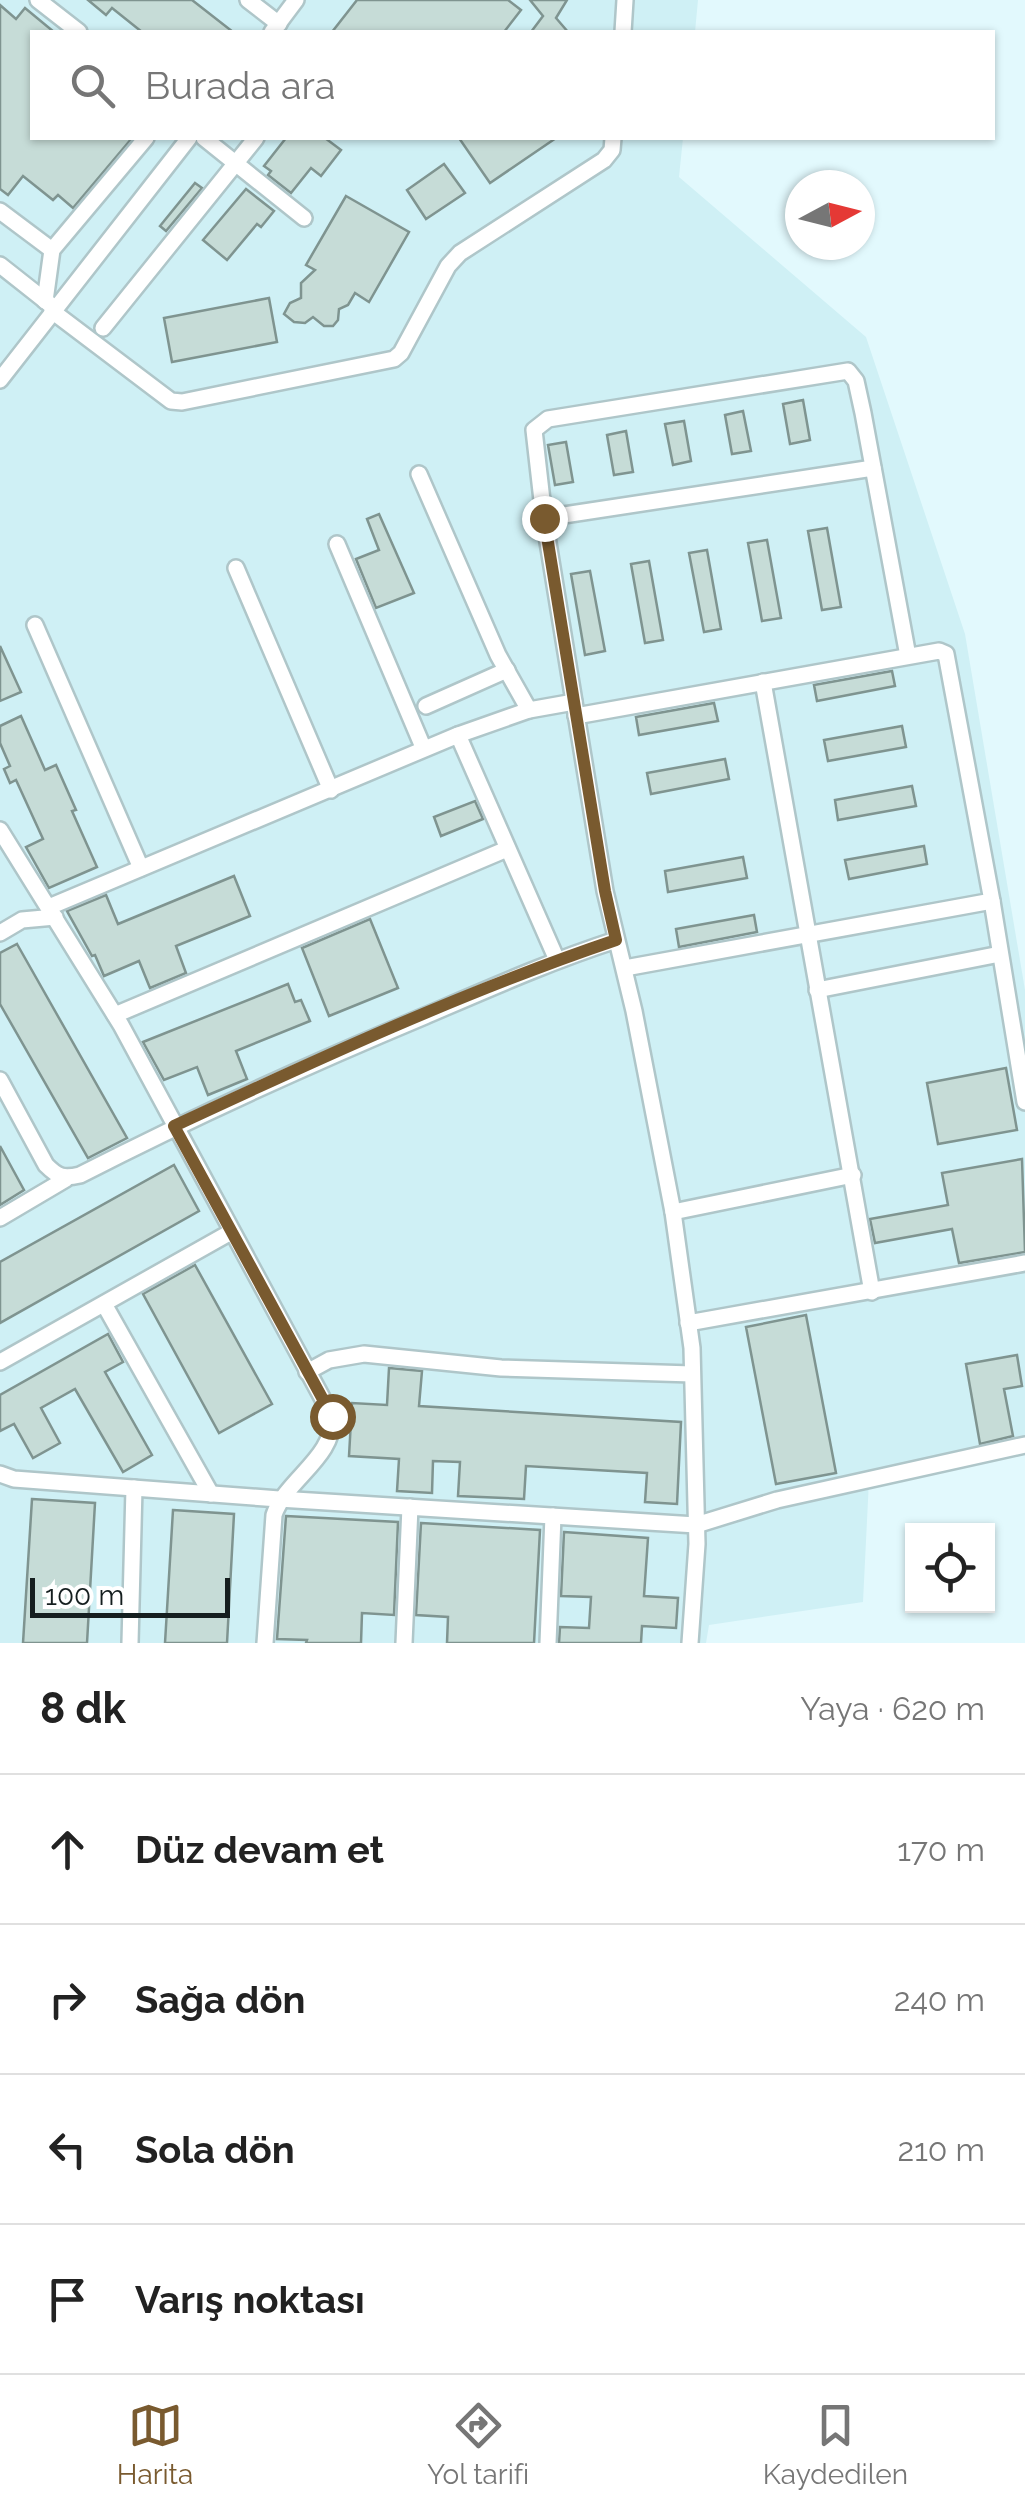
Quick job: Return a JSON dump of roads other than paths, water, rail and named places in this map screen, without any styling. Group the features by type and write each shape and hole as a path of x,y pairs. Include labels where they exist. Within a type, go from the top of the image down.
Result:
{"lane":[{"path":"38,0 76,30"},
{"path":"248,0 275,28 296,0"},
{"path":"622,30 626,0"},
{"path":"50,306 52,250 144,140"},
{"path":"0,380 50,306 180,140"},
{"path":"207,140 304,218"},
{"path":"103,328 254,140"},
{"path":"0,265 170,401 182,402 394,359 401,353 448,266 460,253 604,160 612,150 613,140"},
{"path":"0,211 52,250"},
{"path":"690,1643 696,1525 688,1323 672,1212 625,968 616,940 575,709 532,435 544,420 844,370 856,380 908,656"},
{"path":"544,518 873,468"},
{"path":"419,474 528,710"},
{"path":"337,544 423,748"},
{"path":"236,568 330,790"},
{"path":"35,625 141,868"},
{"path":"0,933 22,920 52,912 141,868 423,748 528,710 575,709 939,651 946,654 1025,1102"},
{"path":"426,706 507,670"},
{"path":"763,682 872,1292"},
{"path":"458,735 558,960"},
{"path":"0,830 115,1015 332,1416 334,1429 330,1440 279,1499 274,1515 265,1643"},
{"path":"115,1015 508,849"},
{"path":"625,968 992,901"},
{"path":"0,1080 46,1165 57,1176 80,1176 174,1126 293,1071 558,960 616,940"},
{"path":"817,990 1000,954"},
{"path":"672,1212 853,1175"},
{"path":"0,1218 66,1178"},
{"path":"0,1362 231,1232"},
{"path":"688,1323 1025,1263"},
{"path":"104,1304 211,1494"},
{"path":"307,1372 328,1360 364,1354 501,1368 692,1374"},
{"path":"0,1474 14,1479 279,1499 696,1525 776,1500 1025,1445"},
{"path":"130,1643 134,1488"},
{"path":"404,1643 410,1507"},
{"path":"548,1643 553,1516"}]}
